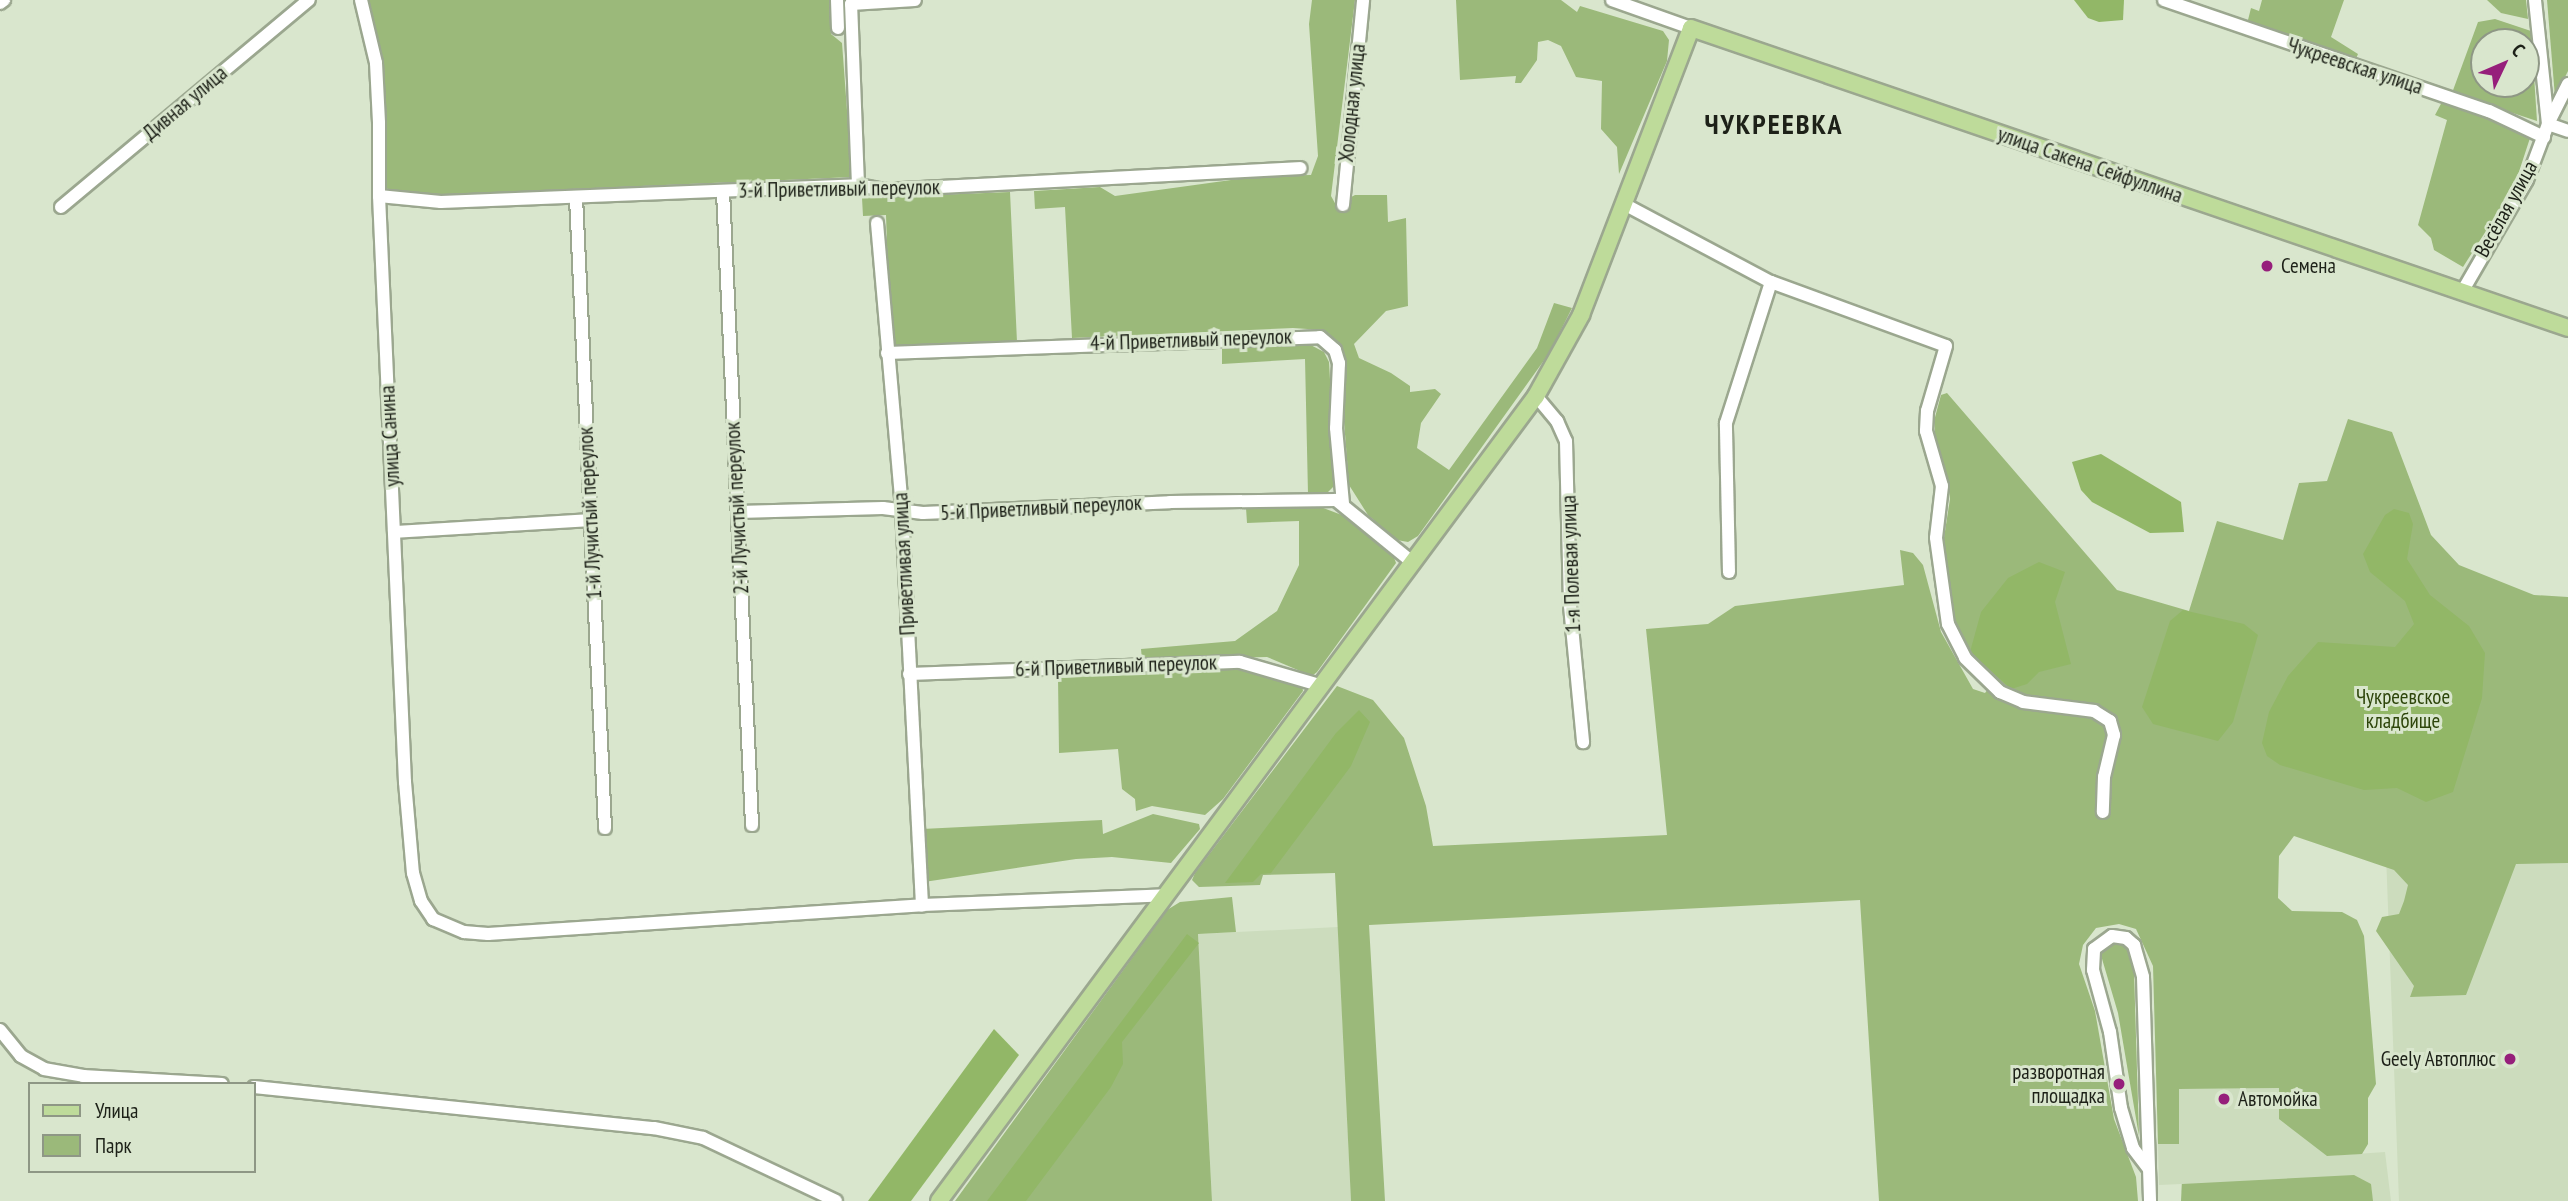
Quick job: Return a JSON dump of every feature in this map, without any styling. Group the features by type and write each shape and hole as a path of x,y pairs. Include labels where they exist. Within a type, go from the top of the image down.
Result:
{"main road":[{"path":"939,1201 1319,685 1536,396 1581,315 1691,28"},
{"name":"улица Сакена Сейфуллина","path":"1691,28 2568,328"}],"street":[{"name":"Дивная улица","path":"61,207 309,0"},
{"name":"улица Санина","path":"361,0 376,63 379,196 394,532 413,873 421,901 433,919 447,927 476,933 922,905 1166,895"},
{"path":"837,0 838,28"},
{"path":"858,185 851,4 915,0"},
{"name":"Холодная улица","path":"1343,205 1363,0"},
{"name":"улица Сакена Сейфуллина","path":"1612,0 1691,28"},
{"name":"Чукреевская улица","path":"2164,0 2546,130"},
{"name":"Весёлая улица","path":"2462,292 2527,180 2546,130 2535,0"},
{"path":"2568,84 2546,130 2568,131"},
{"name":"3-й Приветливый переулок","path":"379,196 441,202 858,185 884,190 1300,168"},
{"name":"2-й Лучистый переулок","path":"723,191 752,825"},
{"name":"1-й Лучистый переулок","path":"576,197 605,828"},
{"path":"1624,204 1771,282 1946,346 1927,411 1926,431 1942,486 1936,538 1948,624 1965,658 2000,692 2022,702 2094,711 2110,721 2115,735 2104,777 2103,812"},
{"name":"Приветливая улица","path":"877,223 902,510 922,905"},
{"path":"1729,572 1727,415 1771,282"},
{"name":"4-й Приветливый переулок","path":"887,353 1320,337 1335,350 1339,363 1336,428 1343,503"},
{"name":"1-я Полевая улица","path":"1536,396 1557,421 1566,441 1570,606 1583,742"},
{"name":"5-й Приветливый переулок","path":"738,512 902,510 923,513 1170,502 1343,503"},
{"path":"1343,503 1412,562"},
{"path":"394,532 590,520"},
{"name":"6-й Приветливый переулок","path":"909,674 1240,662 1319,685"},
{"path":"2148,1168 2133,1148 2121,1108 2110,1032 2091,959 2094,949 2112,936 2126,938 2141,961 2150,1201"},
{"path":"0,1030 20,1056 44,1069 83,1076 187,1082"},
{"path":"256,1087 654,1128 703,1138 836,1201"}],"shaded area":[{"path":"2568,843 2568,1201 2399,1201 2386,854"},
{"path":"1338,927 1351,1201 1212,1201 1198,934"},
{"path":"2279,1088 2327,1156 2385,1152 2391,1201 2181,1201 2181,1184 2159,1185 2158,1144 2179,1144 2178,1089"}],"green space":[{"path":"364,0 829,0 831,34 842,43 852,177 434,195 390,192 383,183"},
{"path":"1312,0 1355,0 1331,196 1336,205 1355,195 1387,195 1388,222 1406,218 1408,306 1386,311 1354,344 1359,358 1391,373 1410,386 1410,392 1435,389 1441,394 1421,423 1417,448 1449,470 1537,348 1554,303 1572,308 1550,352 1418,536 1408,542 1397,540 1368,515 1349,485 1338,345 1334,339 1322,330 1293,328 1072,338 1065,207 1035,209 1034,191 1100,187 1115,196 1260,176 1311,175 1318,156 1309,24"},
{"path":"1456,0 1561,0 1577,12 1580,6 1663,31 1669,40 1667,61 1619,174 1617,147 1601,129 1602,81 1576,77 1561,46 1548,40 1538,42 1537,60 1521,83 1515,83 1516,76 1460,80"},
{"path":"2074,0 2124,0 2123,20 2099,22 2088,18"},
{"path":"2262,0 2344,0 2331,37 2358,54 2355,61 2247,24 2251,8 2259,11"},
{"path":"2487,0 2526,0 2528,19 2501,13"},
{"path":"2547,0 2568,0 2568,71 2555,97"},
{"path":"2495,19 2522,28 2476,28 2478,22"},
{"path":"2470,44 2470,98 2535,98 2537,121 2452,93"},
{"path":"2443,100 2497,118 2530,138 2514,187 2463,267 2434,250 2431,238 2418,225 2447,120 2435,115"},
{"path":"1010,192 1017,342 897,348 890,334 886,215 863,216 862,198"},
{"path":"1305,342 1324,352 1329,362 1336,484 1325,495 1308,494 1305,359 1222,364 1222,345"},
{"name":"Чукреевское кладбище","path":"1947,393 2117,590 2189,611 2217,521 2283,540 2299,483 2327,481 2348,419 2392,432 2431,535 2459,565 2534,595 2568,597 2568,863 2516,864 2466,995 2410,997 2414,986 2376,931 2382,917 2399,914 2404,901 2408,885 2394,870 2294,836 2279,856 2278,898 2292,911 2342,912 2357,920 2364,936 2376,1084 2368,1098 2368,1144 2362,1154 2327,1156 2279,1119 2279,1088 2179,1089 2179,1144 2158,1144 2153,966 2136,929 2119,924 2096,928 2083,945 2079,964 2095,1011 2114,1119 2136,1177 2138,1201 1879,1201 1860,900 1369,925 1385,1201 1351,1201 1335,873 1263,875 1260,885 1199,887 1192,880 1195,873 1337,686 1373,700 1404,738 1426,806 1433,846 1667,835 1646,629 1708,624 1735,606 1904,585 1900,550 1913,553 1923,565 1941,632 1973,689 1985,693 1994,681 1962,642 1952,613 1943,544 1950,499 1947,476 1937,458 1934,421 1941,395"},
{"path":"2101,454 2181,502 2184,532 2150,533 2092,502 2081,490 2072,462"},
{"path":"1318,506 1355,520 1392,552 1396,563 1317,672 1312,676 1267,657 1142,660 1141,649 1235,641 1277,611 1299,565 1299,521 1247,523 1246,508"},
{"name":"Чукреевское кладбище","path":"2394,509 2409,513 2413,524 2407,559 2430,595 2469,626 2485,653 2482,698 2453,792 2426,802 2397,788 2364,790 2280,765 2267,756 2262,743 2269,712 2288,676 2318,642 2395,647 2414,624 2405,601 2370,572 2363,554 2385,515"},
{"path":"2039,562 2065,572 2055,602 2071,664 2039,672 2027,684 2011,689 1970,652 1981,612 2008,578"},
{"path":"2183,610 2244,624 2258,635 2233,722 2218,741 2153,724 2142,707 2170,621"},
{"path":"1244,668 1302,685 1303,691 1223,799 1205,815 1152,806 1136,811 1135,799 1122,789 1118,749 1059,753 1058,678"},
{"path":"1359,710 1370,722 1351,766 1271,873 1261,874 1253,882 1225,883 1336,733"},
{"path":"1153,814 1199,824 1200,829 1171,863 1112,857 1076,859 924,882 922,829 1102,820 1103,834"},
{"path":"1232,897 1236,932 1198,934 1212,1201 955,1201 1167,910 1180,902"},
{"path":"1187,934 1199,943 1122,1042 1123,1064 1111,1087 1026,1201 987,1201"},
{"path":"2119,942 2132,954 2134,971 2139,1136 2118,1013 2100,952"},
{"path":"994,1029 1019,1055 911,1201 868,1201"},
{"path":"2354,1175 2371,1184 2373,1201 2181,1201 2182,1184"}],"place":[{"name":"Семена","path":"2267,266"},
{"name":"Geely Автоплюс","path":"2510,1059"},
{"name":"разворотная площадка","path":"2119,1084"},
{"name":"Автомойка","path":"2224,1099"}],"district":[{"name":"ЧУКРЕЕВКА","path":"1774,124"}]}
